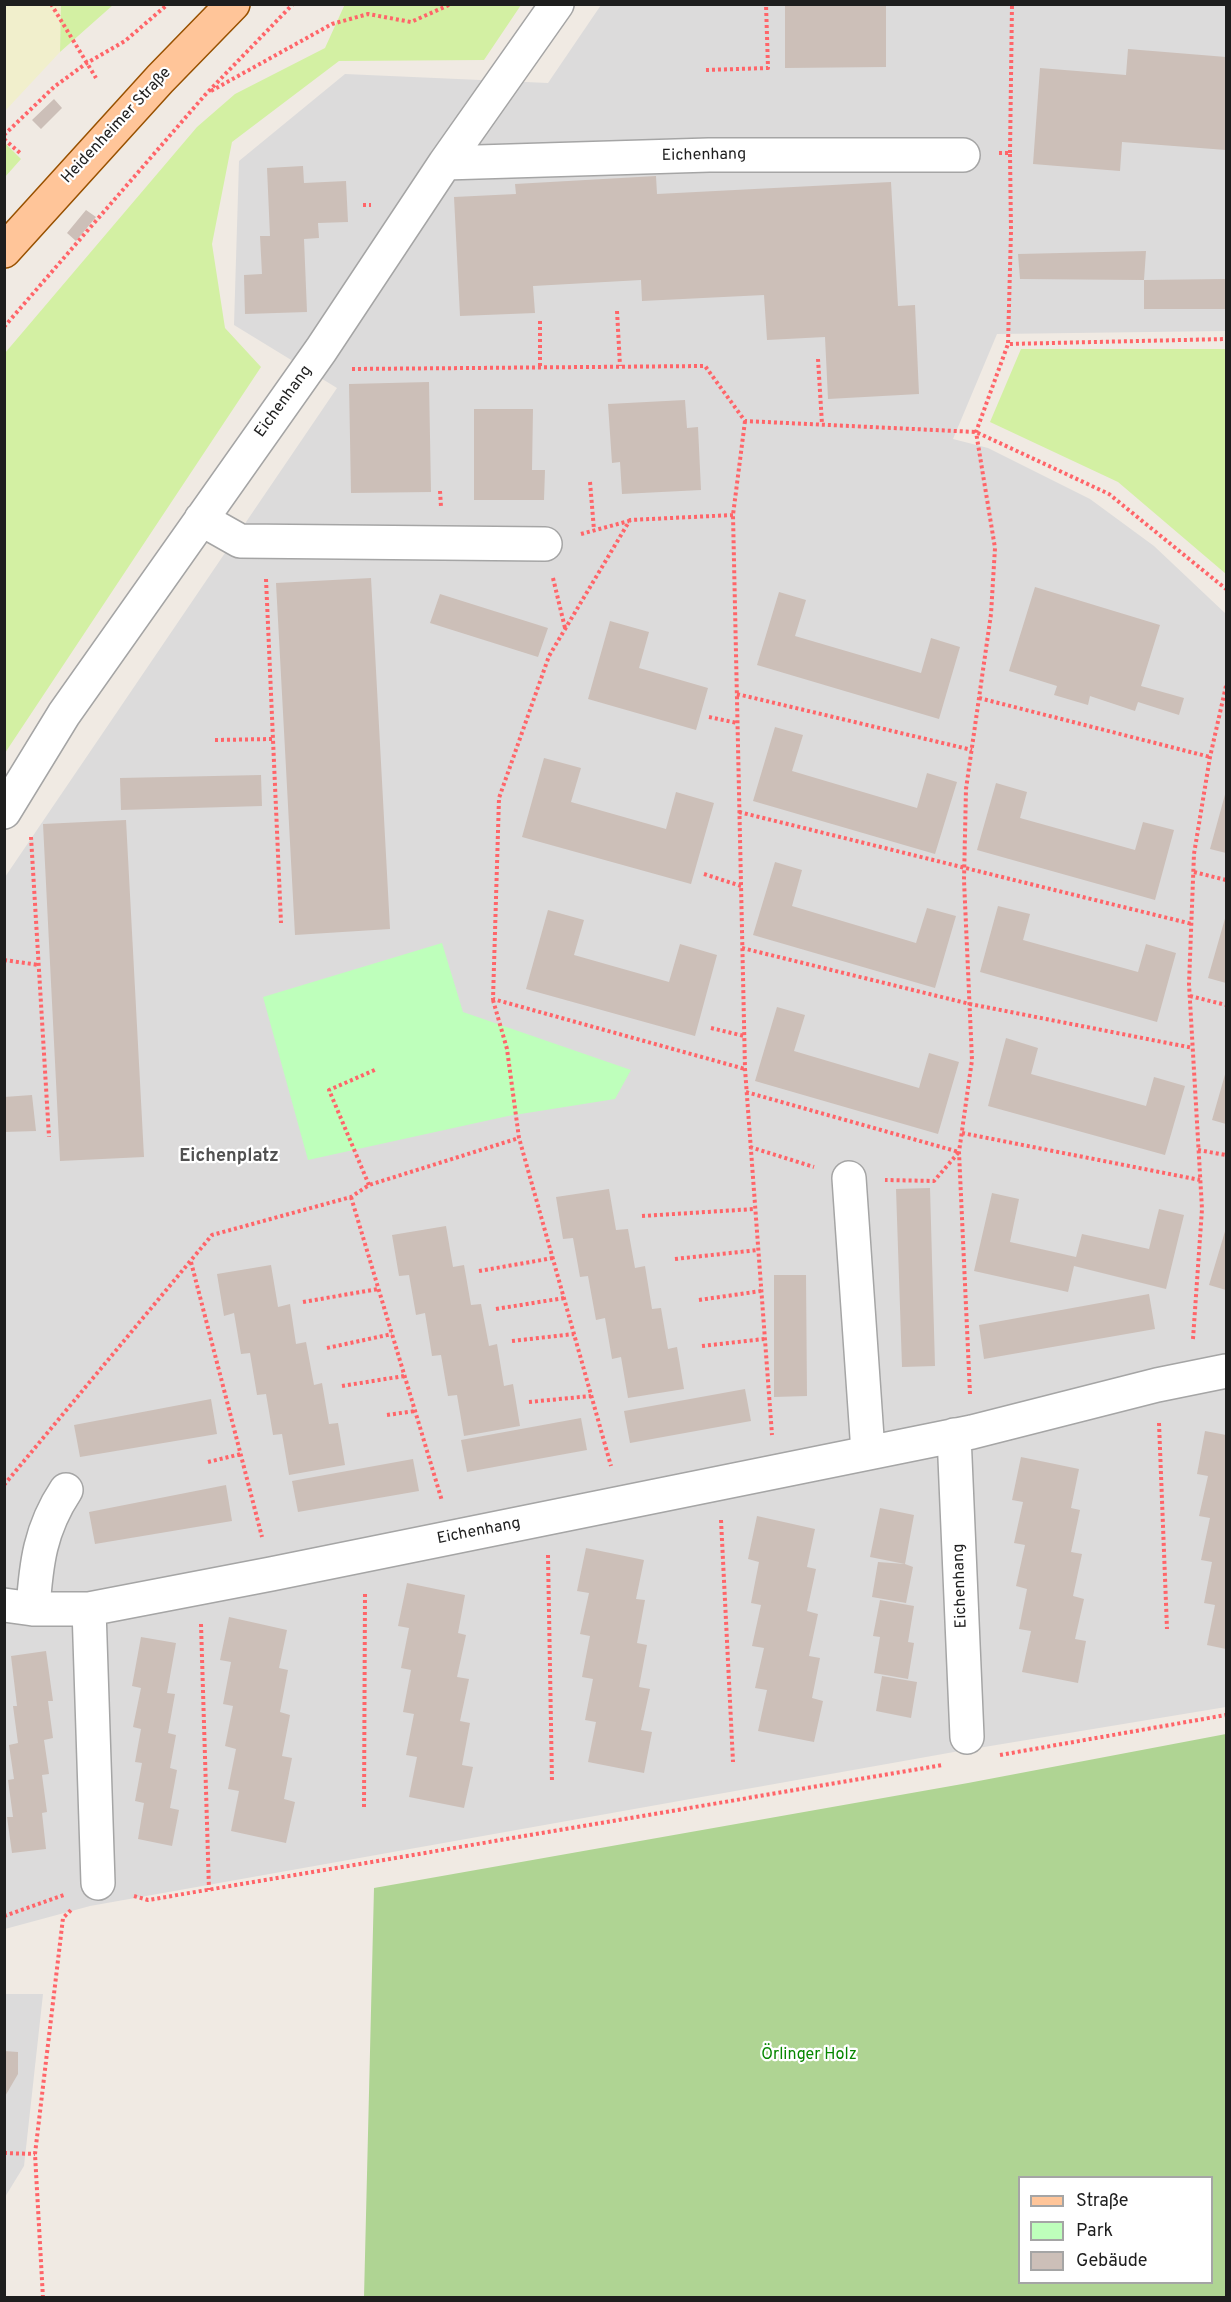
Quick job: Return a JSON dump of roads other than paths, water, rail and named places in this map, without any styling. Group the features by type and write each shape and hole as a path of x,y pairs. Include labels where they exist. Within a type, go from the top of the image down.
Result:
{"main road":[{"name":"Heidenheimer Straße","path":"4,250 160,79 233,4"}],"street":[{"name":"Eichenhang","path":"8,807 64,714 321,350 445,163 557,4"},
{"name":"Eichenhang","path":"445,163 709,155 963,155"},
{"path":"201,519 240,541 545,544"},
{"path":"849,1178 868,1452"},
{"name":"Eichenhang","path":"19,1607 89,1609 272,1574 963,1433 1157,1385 1227,1371"},
{"name":"Eichenhang","path":"963,1433 967,1737"},
{"path":"19,1607 52,1510 66,1490"},
{"path":"89,1609 98,1884"}],"district":[{"name":"Eichenplatz","path":"229,1157"}],"park label":[{"name":"Örlinger Holz","path":"809,2056"}]}
